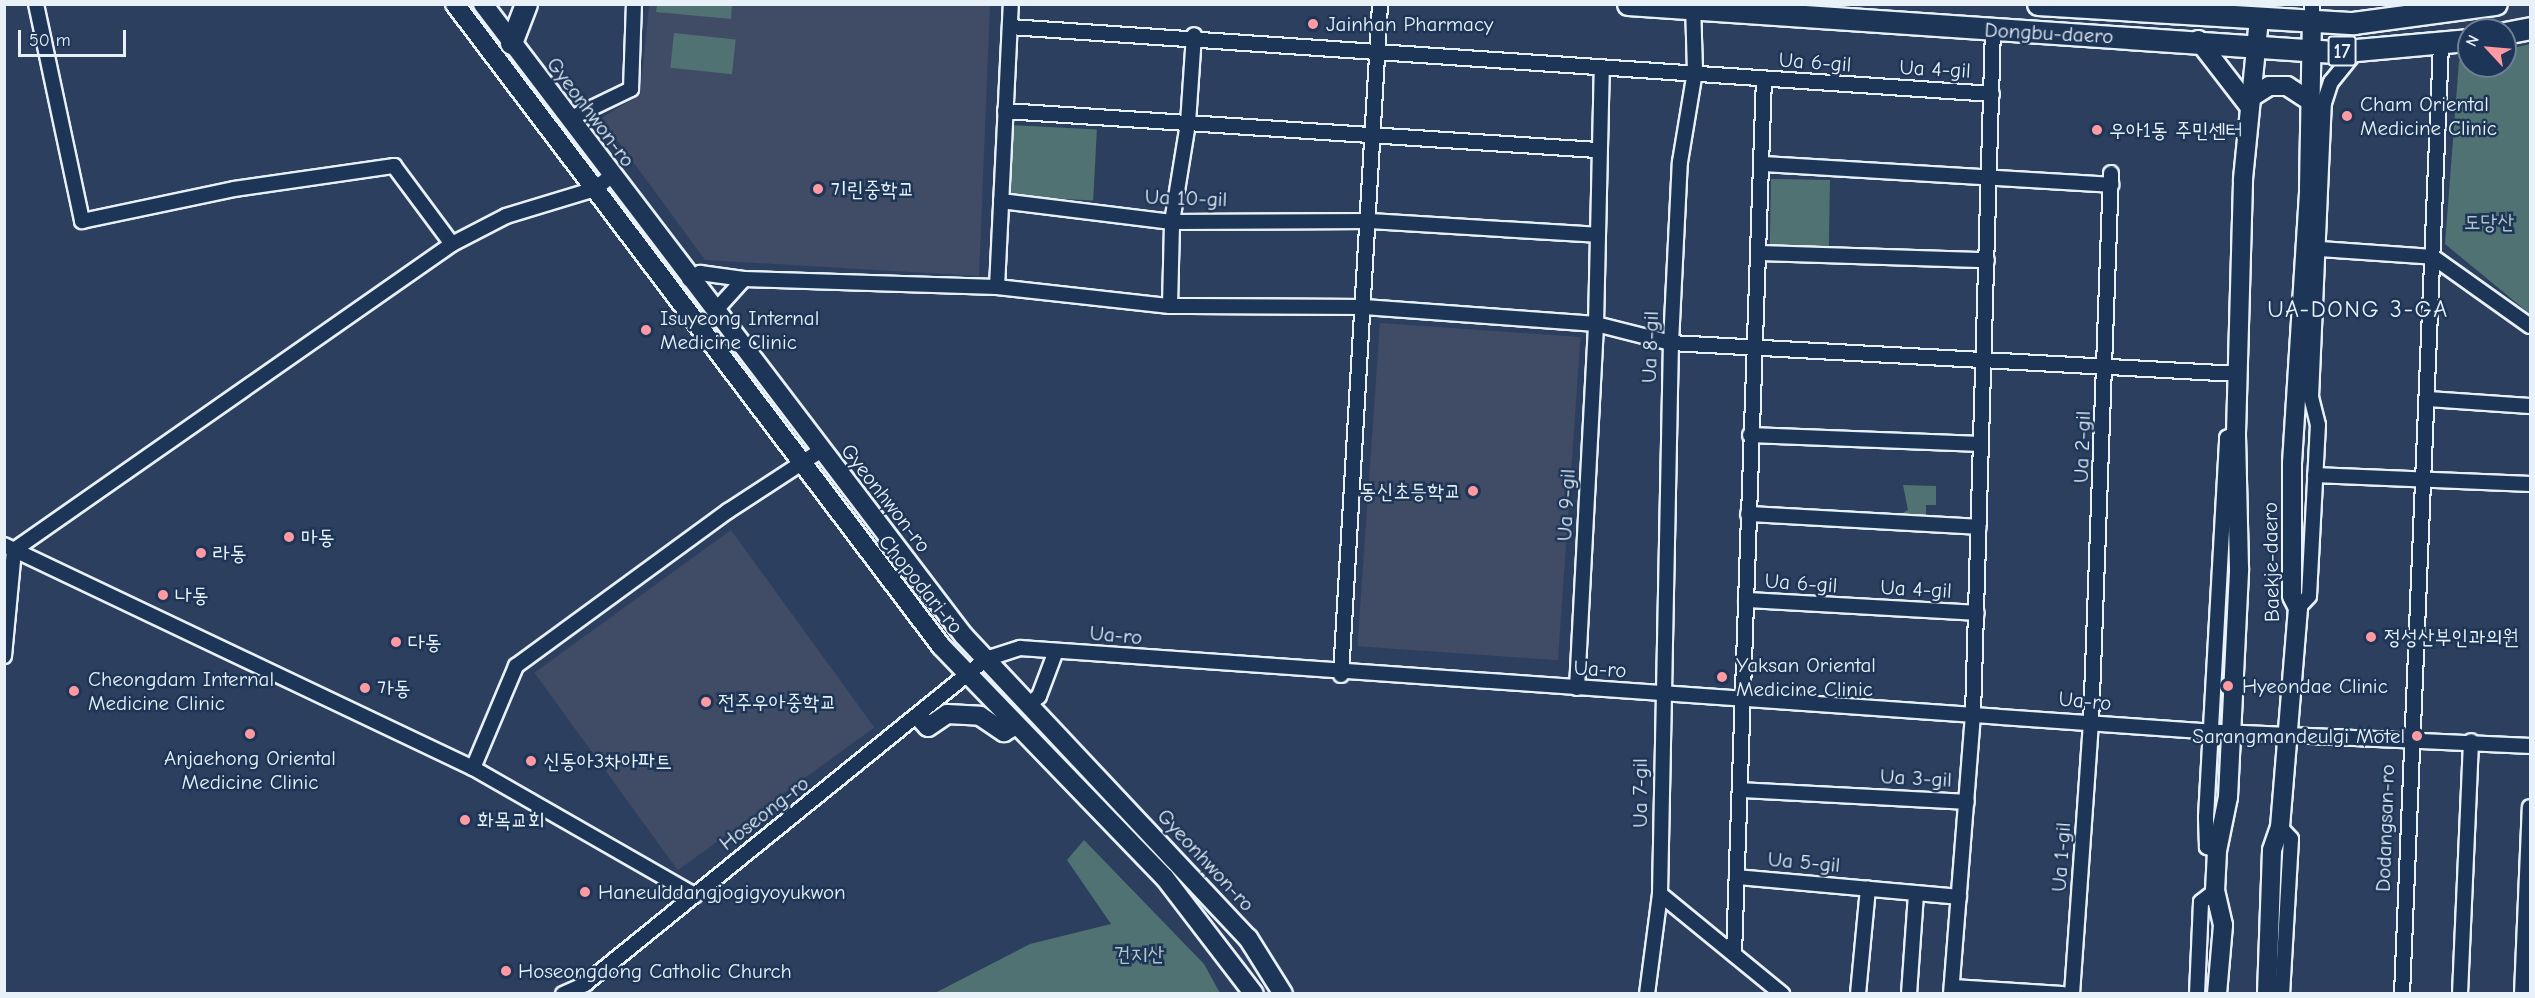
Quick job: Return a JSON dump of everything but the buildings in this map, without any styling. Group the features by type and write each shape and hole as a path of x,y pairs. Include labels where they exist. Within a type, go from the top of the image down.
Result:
{"main road":[{"path":"511,43 526,4"},
{"name":"Dongbu-daero","path":"1628,4 1993,30 2198,40 2312,50 2357,50 2457,42"},
{"name":"Dongbu-daero","path":"2038,4 2312,13 2364,23 2496,4"}],"street":[{"path":"36,4 82,221 234,189 394,166 452,244"},
{"name":"Chopodari-ro","path":"455,4 800,465 968,675 1165,878 1254,993"},
{"name":"Gyeonhwon-ro","path":"483,4 820,452 986,659 1248,938 1283,993"},
{"path":"569,119 631,89 634,4"},
{"path":"996,287 1011,4"},
{"path":"1341,675 1371,221 1380,48 1380,4"},
{"name":"Ua 8-gil","path":"1662,693 1671,343 1680,162 1695,71 1693,7"},
{"name":"Baekje-daero","path":"2217,993 2223,925 2215,891 2217,851 2224,827 2232,732 2239,568 2236,433 2238,374 2249,102 2259,11"},
{"name":"Baekje-daero","path":"2267,993 2272,850 2280,827 2298,608 2292,596 2292,472 2312,102 2312,13"},
{"path":"1010,27 1194,35 1602,67 1695,71 1764,79"},
{"name":"Ua 4-gil","path":"1972,714 1977,613 1993,30"},
{"path":"1170,306 1172,222 1188,123 1194,35"},
{"path":"2198,40 2249,102 2269,86 2287,86 2312,102"},
{"path":"2410,740 2426,481 2441,45"},
{"path":"2311,397 2325,165 2324,103 2331,82 2357,50"},
{"name":"Ua 9-gil","path":"1577,688 1596,324 1598,150 1602,67"},
{"name":"Ua 6-gil","path":"1741,695 1746,600 1752,348 1759,253 1764,79 1876,87"},
{"name":"Ua 4-gil","path":"1876,87 1992,94"},
{"path":"1005,111 1478,144 1598,150"},
{"path":"1762,165 1989,177"},
{"path":"2322,216 2308,191 2325,165"},
{"path":"9,547 452,244 506,216 595,189 611,176"},
{"name":"Ua 2-gil","path":"1989,177 2111,179 2091,724"},
{"name":"Ua 10-gil","path":"1001,201 1172,222 1371,221 1597,235"},
{"path":"2320,249 2433,256 2530,326"},
{"path":"1759,253 1987,260"},
{"path":"689,279 700,273 744,279 996,287 1170,306 1364,307 1596,324 1671,343 1984,360 2106,364 2238,374"},
{"path":"715,310 744,279"},
{"path":"2298,608 2309,596 2318,426 2311,397 2298,370 2314,347"},
{"path":"2428,399 2530,406"},
{"name":"Baekje-daero","path":"2217,851 2207,847 2206,827 2213,732 2227,438 2236,433"},
{"path":"1750,435 1981,444"},
{"path":"473,768 516,666 820,452"},
{"path":"2315,475 2530,484"},
{"path":"1748,514 1979,527"},
{"path":"4,656 9,547"},
{"path":"9,547 473,768 695,894"},
{"name":"Ua 6-gil","path":"1746,600 1853,608"},
{"name":"Ua 4-gil","path":"1853,608 1977,613"},
{"name":"Ua-ro","path":"986,659 1020,648 1341,675 1662,693 1741,695 2091,724 2232,732"},
{"path":"1028,705 1039,696 1056,651"},
{"name":"Hoseong-ro","path":"563,993 585,984 695,894 920,717 986,659"},
{"name":"Ua 7-gil","path":"1647,993 1660,894 1662,693"},
{"name":"Ua 5-gil","path":"1734,954 1741,695"},
{"path":"920,717 928,727 947,714 980,716 1004,732 1016,726"},
{"name":"Ua 3-gil","path":"1952,990 1972,714"},
{"name":"Ua 1-gil","path":"2072,993 2091,724"},
{"name":"Dodangsan-ro","path":"2232,732 2288,732 2530,746"},
{"name":"Dodangsan-ro","path":"2402,993 2402,917 2410,740"},
{"path":"2460,993 2471,741"},
{"name":"Ua 3-gil","path":"1740,790 1966,802"},
{"path":"2522,993 2528,931 2530,808"},
{"name":"Baekje-daero","path":"2280,827 2291,839 2282,993"},
{"name":"Ua 5-gil","path":"1737,877 1868,888"},
{"path":"1858,993 1868,888 1959,897"},
{"name":"Baekje-daero","path":"2197,993 2201,902 2215,891"},
{"path":"1909,993 1916,893"},
{"path":"1660,894 1782,993"},
{"path":"1952,990 2062,993"}],"shaded area":[{"name":"기린중학교","path":"649,5 990,5 979,276 705,260 601,118 640,95"},
{"name":"동신초등학교","path":"1380,323 1581,337 1558,660 1357,646"},
{"name":"전주우아중학교","path":"731,530 874,727 678,870 534,673"}],"green space":[{"path":"657,5 732,5 731,19 656,12"},
{"path":"674,33 736,39 732,74 670,68"},
{"name":"도당산","path":"2530,44 2530,314 2445,244 2458,78 2517,78 2517,47"},
{"path":"1010,125 1097,130 1093,200 1006,196"},
{"path":"1771,179 1830,180 1829,247 1770,246"},
{"path":"1903,485 1936,486 1936,505 1926,505 1926,515 1901,514 1908,510"},
{"name":"건지산","path":"1084,840 1204,964 1220,993 935,993 1030,944 1111,924 1067,860"}],"place":[{"name":"Jainhan Pharmacy","path":"1313,24"},
{"name":"Cham Oriental Medicine Clinic","path":"2347,116"},
{"name":"우아1동 주민센터","path":"2097,130"},
{"name":"기린중학교","path":"818,189"},
{"name":"Isuyeong Internal Medicine Clinic","path":"646,330"},
{"name":"동신초등학교","path":"1473,491"},
{"name":"마동","path":"289,537"},
{"name":"라동","path":"201,553"},
{"name":"나동","path":"163,595"},
{"name":"정성산부인과의원","path":"2371,637"},
{"name":"다동","path":"396,642"},
{"name":"Yaksan Oriental Medicine Clinic","path":"1722,677"},
{"name":"Hyeondae Clinic","path":"2228,686"},
{"name":"가동","path":"365,688"},
{"name":"Cheongdam Internal Medicine Clinic","path":"74,691"},
{"name":"전주우아중학교","path":"706,702"},
{"name":"Anjaehong Oriental Medicine Clinic","path":"250,734"},
{"name":"Sarangmandeulgi Motel","path":"2417,736"},
{"name":"신동아3차아파트","path":"531,761"},
{"name":"화목교회","path":"465,820"},
{"name":"Haneulddangjogigyoyukwon","path":"585,892"},
{"name":"Hoseongdong Catholic Church","path":"506,971"}],"district":[{"name":"UA-DONG 3-GA","path":"2358,310"}]}
